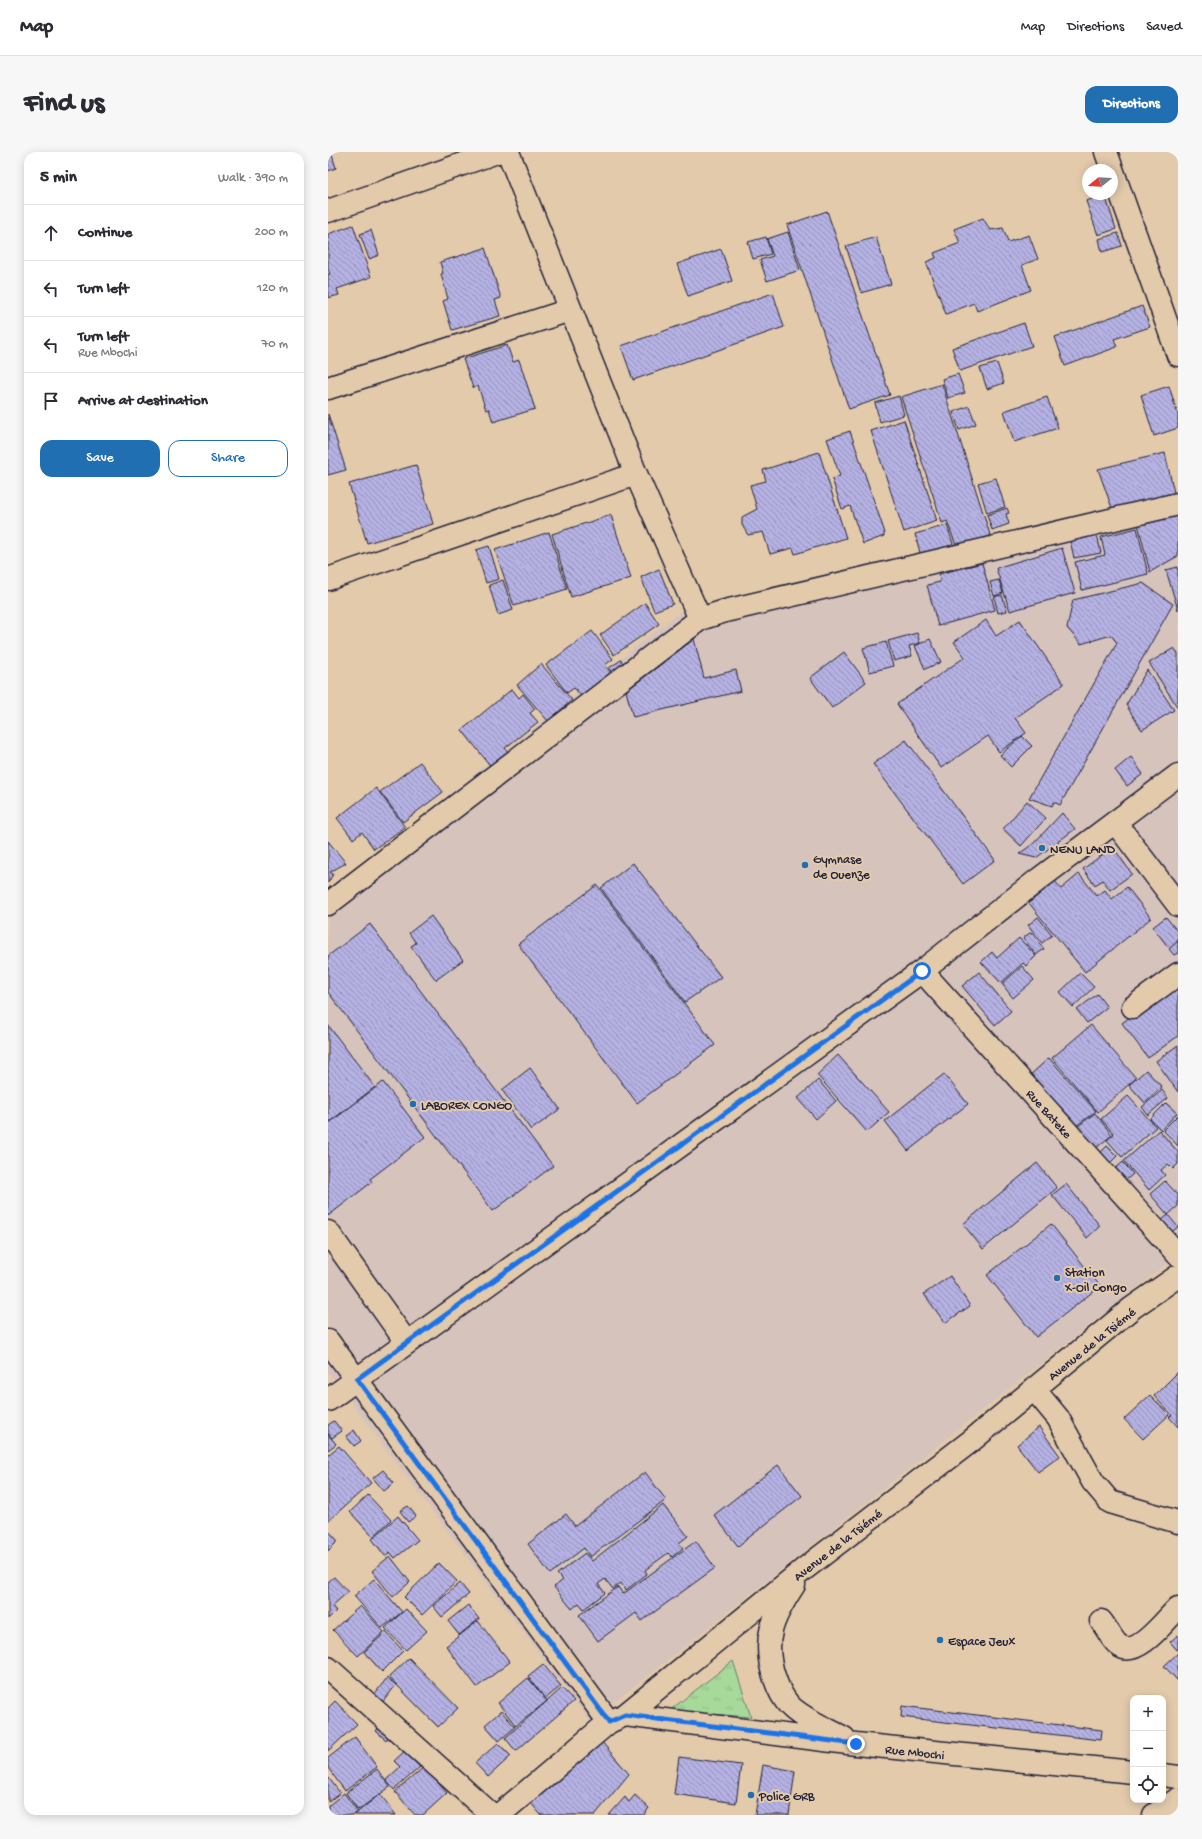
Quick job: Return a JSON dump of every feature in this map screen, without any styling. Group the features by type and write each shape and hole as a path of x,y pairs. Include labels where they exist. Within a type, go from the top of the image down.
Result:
{"street":[{"path":"328,211 497,152"},
{"path":"508,152 636,474 700,619"},
{"path":"1106,152 1178,355"},
{"path":"328,388 570,310"},
{"path":"328,579 636,474"},
{"path":"328,904 700,619 724,610 1178,504"},
{"path":"328,1400 922,971 1039,879 1178,776"},
{"path":"1115,822 1178,905"},
{"name":"Rue Bateke","path":"922,971 1178,1255"},
{"path":"1133,1007 1178,974"},
{"path":"328,1232 407,1343"},
{"name":"Avenue de la Tsiémé","path":"499,1815 617,1718 803,1570 971,1441 1132,1308 1178,1276"},
{"path":"328,1341 617,1718"},
{"path":"1034,1389 1058,1418 1093,1482 1110,1502 1178,1522"},
{"path":"803,1570 780,1607 773,1624 768,1644 771,1668 779,1690 790,1706 808,1718 856,1744"},
{"path":"1101,1621 1120,1646 1132,1649 1141,1645 1178,1608"},
{"path":"328,1668 492,1815"},
{"name":"Rue Mbochi","path":"617,1718 1130,1772"},
{"path":"1166,1775 1178,1777"},
{"path":"1154,1815 1178,1799"}],"shaded area":[{"path":"1178,500 1178,1255 590,1721 328,1372 328,891 681,611"}],"green space":[{"path":"733,1661 751,1717 669,1711"}],"building":[{"path":"328,152 331,152 336,168 328,171"},
{"path":"1107,200 1116,229 1098,235 1086,201"},
{"path":"827,211 890,395 849,409 787,225"},
{"path":"983,218 990,230 1003,228 1008,242 1029,235 1038,259 1022,265 1031,290 977,311 974,303 946,314 926,262 936,258 934,253 960,243 954,229"},
{"path":"353,225 371,277 337,289 339,295 328,298 328,274 330,274 328,269 328,234"},
{"path":"371,230 379,255 369,259 360,234"},
{"path":"788,232 800,270 767,281 760,260 773,256 767,239"},
{"path":"1118,233 1122,246 1102,252 1099,239"},
{"path":"766,237 771,254 753,259 748,242"},
{"path":"876,237 891,284 861,293 846,246"},
{"path":"485,248 501,298 495,300 500,316 452,330 443,301 448,299 441,274 443,273 440,262"},
{"path":"721,249 732,281 688,296 677,264"},
{"path":"773,293 784,327 633,380 621,346"},
{"path":"1142,306 1150,327 1114,339 1117,347 1065,366 1055,337"},
{"path":"1024,323 1032,346 960,371 952,348"},
{"path":"507,345 513,362 519,360 535,409 493,422 489,409 486,410 478,386 473,388 463,359"},
{"path":"997,363 1004,383 987,389 980,368"},
{"path":"958,374 965,393 948,398 942,379"},
{"path":"942,384 993,544 957,548 947,521 942,523 901,397"},
{"path":"1169,386 1178,415 1178,428 1154,436 1141,395"},
{"path":"899,396 904,415 880,422 875,403"},
{"path":"1047,397 1058,428 1014,442 1004,411"},
{"path":"969,406 976,424 959,430 953,412"},
{"path":"328,414 346,470 328,475"},
{"path":"904,420 937,521 904,532 871,431"},
{"path":"850,431 885,533 884,536 863,544 850,506 842,509 832,479 840,476 827,439"},
{"path":"819,452 846,538 795,554 793,548 770,554 763,532 748,535 742,525 742,517 757,509 750,485 766,481 763,470"},
{"path":"1165,453 1175,497 1113,511 1098,469"},
{"path":"416,465 433,524 367,543 349,484"},
{"path":"996,478 1005,507 987,513 978,483"},
{"path":"1178,506 1178,556 1150,572 1136,516"},
{"path":"1007,508 1009,513 1006,514 1009,524 992,530 987,515"},
{"path":"611,515 631,578 571,597 552,534"},
{"path":"947,525 954,547 921,556 915,534"},
{"path":"1137,528 1148,574 1082,590 1075,562 1105,555 1101,537"},
{"path":"549,532 567,589 514,606 495,550"},
{"path":"1097,534 1101,553 1074,558 1070,540"},
{"path":"489,546 499,579 486,583 476,550"},
{"path":"1062,548 1075,593 1010,611 996,568"},
{"path":"982,563 995,610 938,626 927,585 940,582 939,574"},
{"path":"1178,567 1178,610 1166,570"},
{"path":"659,569 673,604 654,611 641,577"},
{"path":"503,580 513,610 498,615 489,585"},
{"path":"999,580 1003,593 994,596 990,582"},
{"path":"1143,583 1173,604 1060,805 1054,802 1052,806 1029,798 1117,643 1111,635 1081,644 1067,628 1073,600"},
{"path":"1002,595 1007,611 998,613 994,597"},
{"path":"645,603 659,624 614,655 600,635"},
{"path":"986,620 996,636 1020,620 1064,684 1015,718 1026,733 999,752 988,736 941,768 897,704 965,657 954,642"},
{"path":"592,631 613,659 605,665 611,673 593,696 589,690 581,696 574,688 567,693 546,665"},
{"path":"917,633 920,643 909,646 912,656 894,661 888,641"},
{"path":"694,639 704,678 736,670 741,691 633,717 626,691"},
{"path":"930,639 941,662 925,669 915,646"},
{"path":"886,642 893,666 870,672 863,648"},
{"path":"1174,648 1178,653 1178,708 1149,663"},
{"path":"844,652 866,682 832,708 810,678"},
{"path":"621,660 627,670 615,678 609,668"},
{"path":"541,664 572,700 548,721 517,685"},
{"path":"1147,670 1174,710 1142,730 1126,705"},
{"path":"512,689 519,698 523,694 535,709 530,713 538,722 505,748 510,754 492,768 462,730"},
{"path":"1022,736 1032,746 1011,767 1000,755"},
{"path":"906,740 995,860 963,884 873,764"},
{"path":"1131,757 1143,774 1127,786 1115,770"},
{"path":"420,762 443,792 403,822 380,792"},
{"path":"376,788 405,827 374,849 362,832 353,839 337,818"},
{"path":"1027,801 1046,818 1021,846 1003,829"},
{"path":"1062,813 1075,829 1036,858 1019,854 1034,843"},
{"path":"328,841 346,863 330,872 333,874 328,883"},
{"path":"1113,847 1132,874 1110,890 1103,880 1095,885 1083,869"},
{"path":"633,863 721,977 685,1002 601,888"},
{"path":"1079,874 1097,896 1105,890 1112,899 1127,887 1151,918 1085,972 1029,903 1055,881 1061,889"},
{"path":"597,885 715,1045 637,1103 518,944"},
{"path":"431,916 463,960 436,980 411,946 416,943 409,933"},
{"path":"1038,917 1052,935 1042,943 1028,925"},
{"path":"1166,917 1178,932 1178,940 1168,947 1153,927"},
{"path":"370,924 553,1166 493,1211 328,992 328,956"},
{"path":"1031,932 1044,949 1036,955 1023,938"},
{"path":"1019,938 1036,956 1026,966 1023,963 1001,983 981,962 992,952 997,958"},
{"path":"1178,941 1178,953 1174,955 1169,949"},
{"path":"1022,966 1034,980 1013,998 1002,984"},
{"path":"979,972 1011,1011 995,1025 962,986"},
{"path":"1080,973 1094,987 1073,1007 1060,992"},
{"path":"1178,981 1178,1036 1148,1058 1122,1023"},
{"path":"1097,994 1107,1007 1087,1023 1077,1010"},
{"path":"328,1025 375,1087 328,1123"},
{"path":"1091,1025 1136,1078 1098,1112 1052,1058"},
{"path":"1178,1045 1178,1092 1156,1061"},
{"path":"838,1055 889,1112 867,1132 817,1075"},
{"path":"1049,1058 1096,1111 1072,1129 1028,1077"},
{"path":"530,1068 560,1109 531,1130 502,1090"},
{"path":"1146,1070 1162,1087 1145,1103 1129,1085"},
{"path":"944,1074 968,1104 908,1151 885,1121"},
{"path":"818,1080 836,1101 816,1119 798,1098"},
{"path":"383,1082 425,1137 370,1179 372,1182 328,1216 328,1124"},
{"path":"1162,1090 1168,1098 1148,1115 1142,1107"},
{"path":"1128,1096 1156,1127 1122,1157 1107,1140 1114,1134 1101,1119"},
{"path":"1166,1103 1177,1113 1161,1130 1150,1119"},
{"path":"1095,1113 1112,1135 1091,1152 1073,1130"},
{"path":"1178,1115 1178,1146 1163,1130"},
{"path":"1159,1130 1178,1152 1178,1164 1173,1169 1168,1164 1161,1170 1165,1175 1149,1190 1124,1161"},
{"path":"1107,1146 1117,1156 1109,1164 1099,1154"},
{"path":"1123,1162 1133,1174 1125,1181 1115,1169"},
{"path":"1037,1163 1057,1188 983,1249 963,1224"},
{"path":"1165,1181 1178,1195 1178,1206 1168,1215 1150,1194"},
{"path":"1066,1184 1100,1226 1087,1238 1052,1195"},
{"path":"1168,1215 1178,1227 1170,1233 1161,1221"},
{"path":"1051,1224 1100,1286 1036,1337 987,1275"},
{"path":"950,1276 970,1306 945,1323 924,1294"},
{"path":"1178,1372 1178,1427 1169,1417 1172,1415 1154,1396"},
{"path":"1150,1395 1169,1415 1143,1439 1124,1419"},
{"path":"334,1421 342,1431 332,1438 328,1433 328,1425"},
{"path":"1039,1427 1060,1456 1038,1472 1017,1445"},
{"path":"354,1430 361,1441 354,1446 346,1436"},
{"path":"328,1434 336,1444 328,1450"},
{"path":"339,1446 371,1483 328,1521 328,1455"},
{"path":"778,1465 802,1496 738,1546 714,1515"},
{"path":"383,1470 394,1483 384,1491 373,1478"},
{"path":"645,1472 666,1500 590,1557 584,1548 550,1574 528,1544 566,1514 575,1526"},
{"path":"368,1495 391,1520 373,1537 350,1512"},
{"path":"663,1505 688,1536 679,1543 683,1548 672,1557 668,1553 645,1570 647,1574 626,1590 621,1583 613,1589 605,1579 598,1584 605,1593 584,1609 579,1603 572,1609 554,1587 563,1580 557,1574 585,1553 592,1561"},
{"path":"408,1506 416,1516 408,1522 400,1511"},
{"path":"398,1516 418,1540 395,1558 390,1552 385,1556 372,1539"},
{"path":"328,1530 338,1541 328,1551"},
{"path":"696,1541 715,1568 642,1621 636,1613 598,1641 579,1615 618,1587 623,1594"},
{"path":"390,1556 410,1582 393,1597 372,1571"},
{"path":"439,1563 457,1581 422,1615 404,1597"},
{"path":"334,1577 348,1592 332,1606 336,1611 328,1619 328,1582"},
{"path":"374,1579 402,1612 382,1628 354,1596"},
{"path":"460,1583 469,1594 442,1617 433,1606"},
{"path":"468,1605 479,1619 459,1635 448,1621"},
{"path":"360,1606 384,1632 358,1656 333,1630"},
{"path":"406,1609 427,1631 406,1650 385,1628"},
{"path":"478,1621 510,1662 477,1687 446,1646"},
{"path":"386,1632 403,1651 382,1672 364,1652"},
{"path":"1178,1635 1178,1651 1170,1642"},
{"path":"1178,1653 1178,1681 1164,1666"},
{"path":"409,1658 458,1708 438,1727 389,1677"},
{"path":"543,1664 561,1686 545,1699 528,1676"},
{"path":"387,1678 396,1685 382,1703 373,1696"},
{"path":"528,1678 547,1701 516,1726 498,1703"},
{"path":"562,1688 574,1701 516,1751 505,1738"},
{"path":"335,1701 357,1724 328,1751 328,1708"},
{"path":"902,1706 1102,1730 1101,1740 901,1717"},
{"path":"501,1711 515,1727 499,1741 485,1725"},
{"path":"382,1724 392,1733 386,1740 376,1731"},
{"path":"355,1737 377,1767 345,1791 328,1768 328,1758"},
{"path":"601,1741 629,1774 595,1815 541,1815 530,1802"},
{"path":"498,1743 511,1756 488,1777 475,1763"},
{"path":"409,1747 418,1757 414,1760 420,1767 394,1790 386,1780 400,1767 394,1761"},
{"path":"679,1757 741,1765 736,1803 674,1794"},
{"path":"763,1765 795,1771 789,1815 755,1815"},
{"path":"424,1767 447,1793 423,1815 415,1815 395,1792"},
{"path":"377,1769 390,1787 358,1810 346,1793"},
{"path":"328,1777 340,1793 328,1802"},
{"path":"344,1793 358,1812 353,1815 328,1815 328,1806"},
{"path":"380,1794 396,1815 354,1815"},
{"path":"635,1795 649,1808 644,1815 609,1815 625,1797 629,1802"}],"place":[{"name":"NENU LAND","path":"1042,848"},
{"name":"Gymnase de Ouenze","path":"805,865"},
{"name":"LABOREX CONGO","path":"413,1104"},
{"name":"Station X-Oil Congo","path":"1057,1278"},
{"name":"Espace Jeux","path":"940,1640"},
{"name":"Police GRB","path":"751,1795"}],"route":[{"path":"856,1744 625,1715 609,1722 357,1379 922,971"}]}
